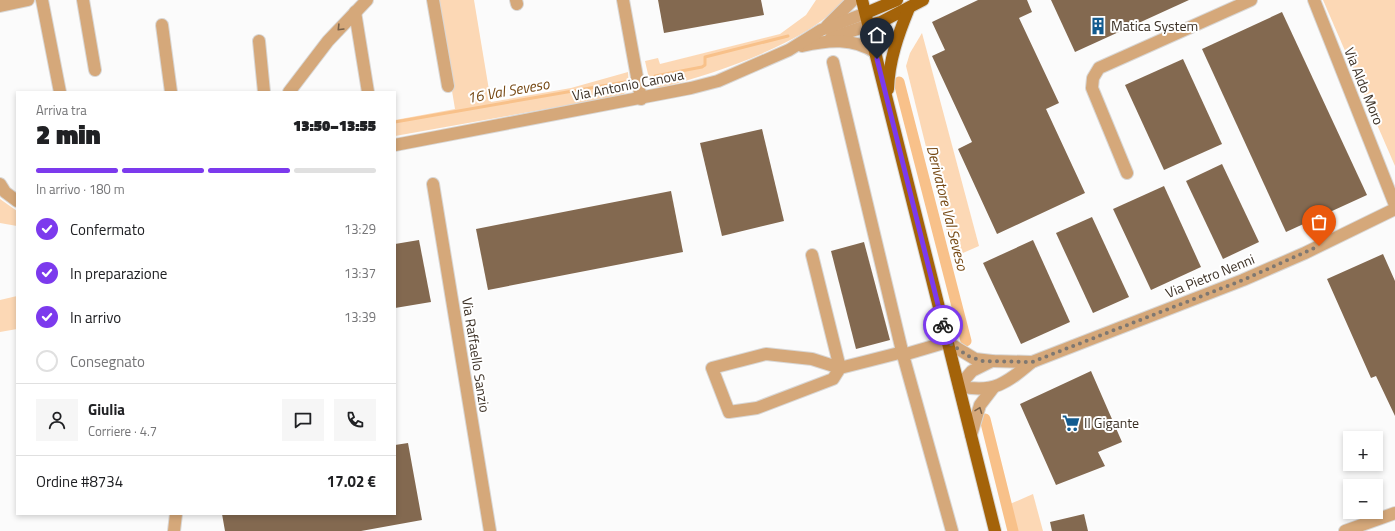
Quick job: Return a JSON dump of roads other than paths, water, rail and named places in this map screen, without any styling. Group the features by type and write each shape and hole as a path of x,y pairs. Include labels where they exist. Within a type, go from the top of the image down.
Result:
{"main road":[{"path":"862,0 868,19 888,106 995,531"},
{"path":"868,19 897,0"},
{"path":"868,19 881,22 923,0"},
{"path":"888,106 889,70 909,8"}],"street":[{"path":"0,6 28,0"},
{"path":"42,0 60,91"},
{"path":"83,0 95,70"},
{"path":"290,91 328,41 367,0"},
{"path":"434,0 448,86"},
{"path":"623,0 641,99"},
{"name":"Via Antonio Canova","path":"396,145 668,94 718,81 789,50 821,30 853,0"},
{"path":"1127,173 1092,88 1093,78 1099,68 1252,0"},
{"name":"Via Aldo Moro","path":"1314,0 1395,205"},
{"path":"355,12 368,91"},
{"name":"Via Antonio Canova","path":"821,30 868,19"},
{"name":"Via Antonio Canova","path":"815,43 868,19"},
{"path":"162,25 171,91"},
{"path":"259,41 264,91"},
{"name":"Via Antonio Canova","path":"789,50 815,43 834,41 856,43 869,48 876,53"},
{"path":"833,62 903,353 952,531"},
{"path":"0,184 5,192 16,201"},
{"name":"Via Raffaello Sanzio","path":"433,184 490,531"},
{"name":"Via Pietro Nenni","path":"971,435 980,405 993,388 1012,378 1032,362 1243,280 1305,253 1395,209"},
{"path":"812,255 840,368 833,379 757,408 729,412 712,368 766,354 812,359 840,368 948,342"},
{"name":"Via Pietro Nenni","path":"948,342 968,356 982,361 1032,362"},
{"name":"Via Pietro Nenni","path":"992,361 972,371 959,386 971,389 993,388"},
{"path":"1344,531 1395,513"},
{"path":"174,531 176,515"}],"waterway":[{"name":"16 Val Seveso","path":"655,76 702,67 705,65 705,57 788,36"},
{"name":"16 Val Seveso","path":"396,122 625,82"},
{"name":"Derivatore Val Seveso","path":"899,82 966,341"},
{"name":"Derivatore Val Seveso","path":"985,419 1013,531"}],"place":[{"name":"Matica System","path":"1098,26"},
{"name":"Il Gigante","path":"1071,423"}]}
